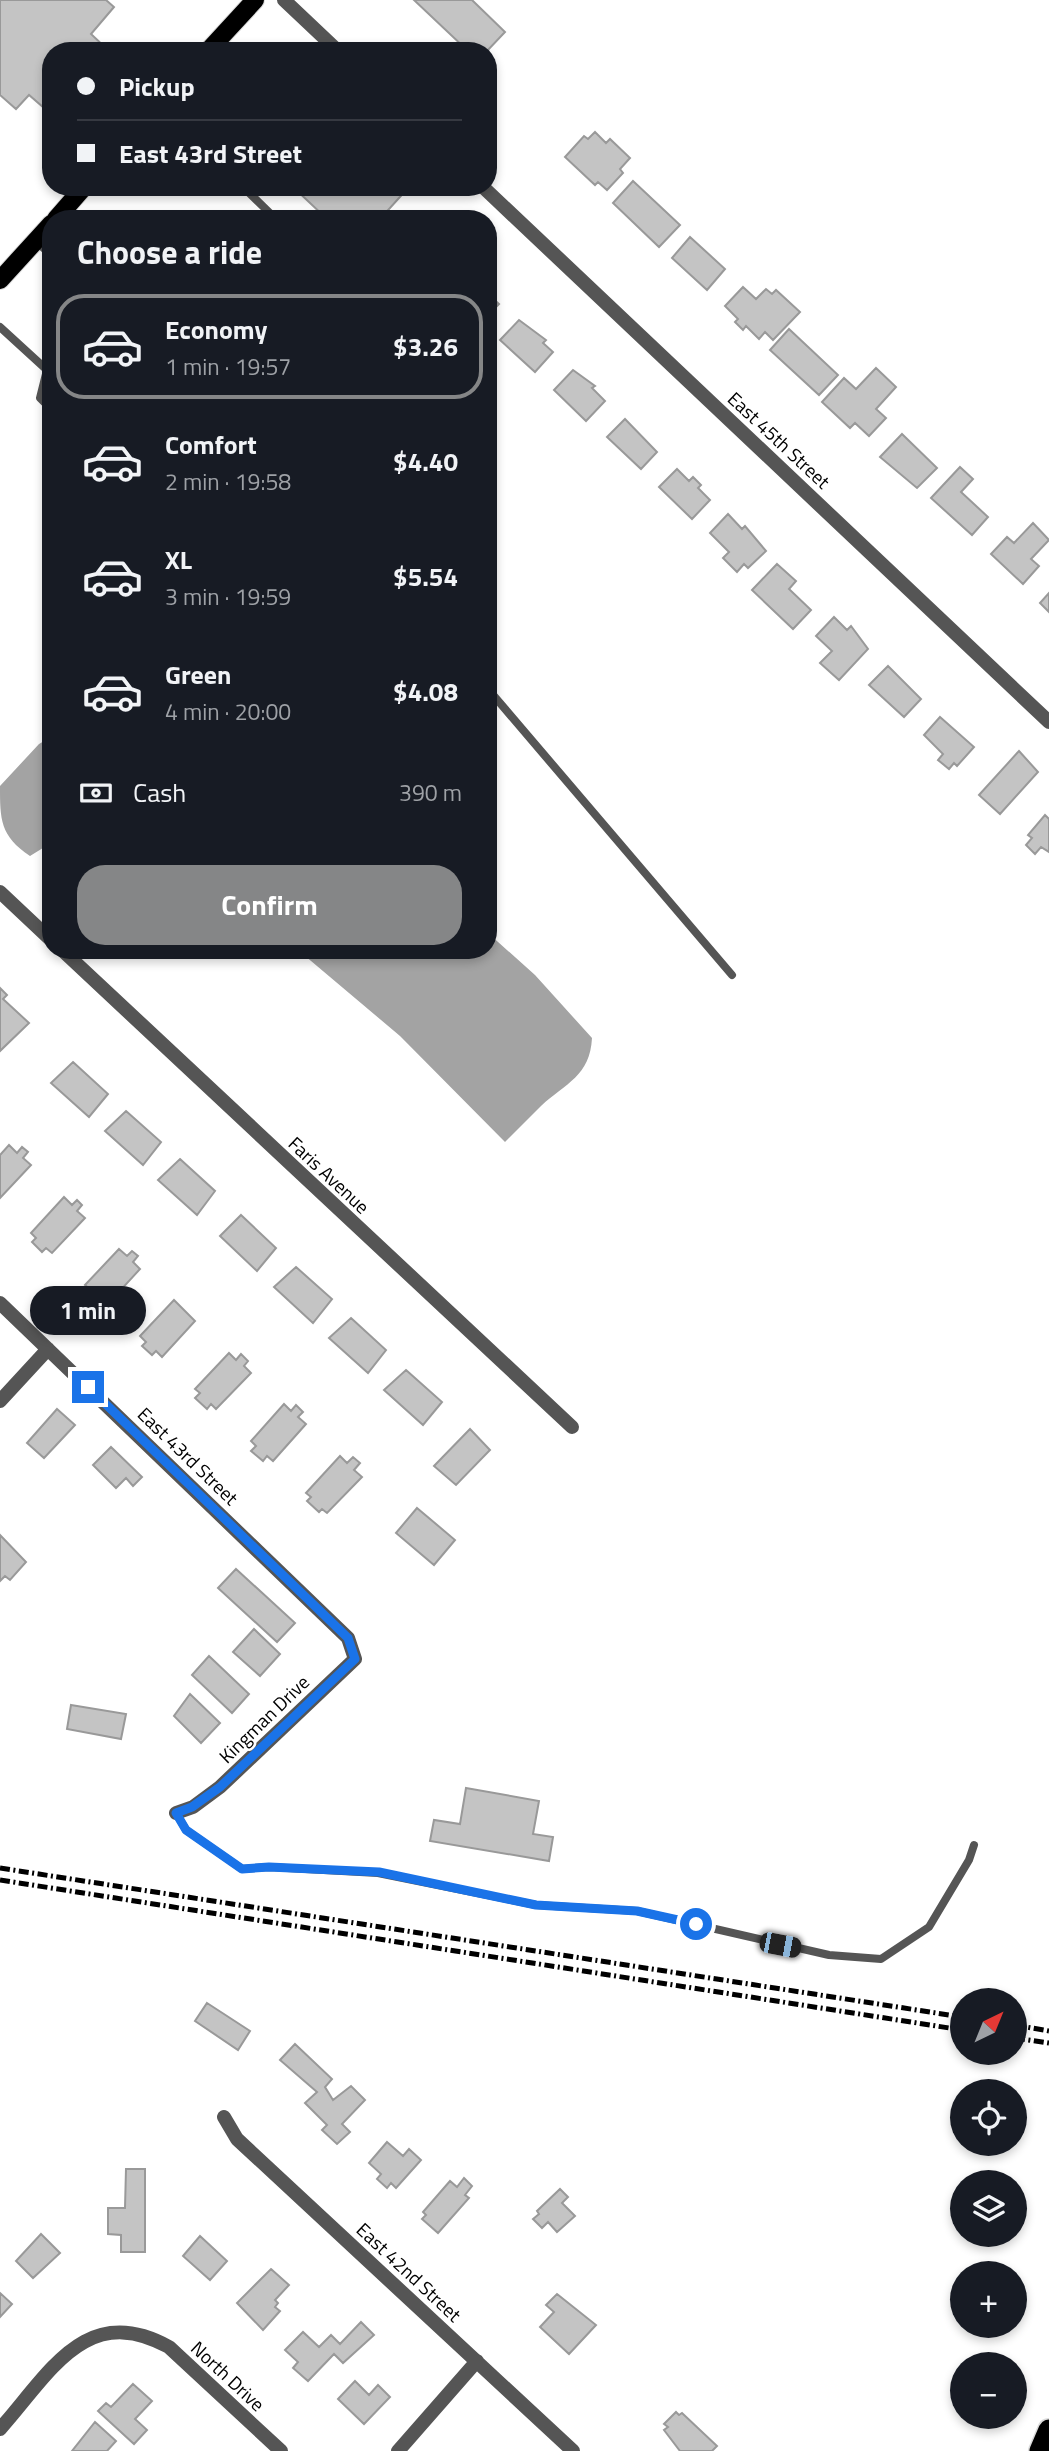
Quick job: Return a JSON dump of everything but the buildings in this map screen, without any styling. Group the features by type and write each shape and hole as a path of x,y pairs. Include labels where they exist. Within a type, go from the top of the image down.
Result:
{"highway":[{"path":"1040,2451 1049,2430"}],"main road":[{"path":"216,42 254,0"},
{"path":"63,210 76,196"},
{"path":"3,271 42,234"}],"street":[{"path":"284,0 328,42"},
{"name":"East 45th Street","path":"492,196 1049,722"},
{"path":"0,892 42,932"},
{"name":"Faris Avenue","path":"72,959 572,1427"},
{"name":"East 43rd Street","path":"0,1303 348,1638"},
{"path":"0,1401 48,1349"},
{"name":"Kingman Drive","path":"176,1813 192,1807 220,1787 355,1659 348,1638"},
{"name":"East 42nd Street","path":"225,2117 237,2138 573,2451"},
{"name":"North Drive","path":"0,2429 77,2345 110,2332 129,2331 146,2335 169,2347 281,2451"},
{"path":"398,2451 477,2361"}],"lane":[{"path":"252,196 267,210"},
{"path":"36,241 42,247"},
{"path":"0,327 42,365"},
{"path":"497,700 732,975"},
{"path":"176,1813 186,1830 242,1869 269,1867 379,1872 536,1905 637,1911 829,1955 881,1959 929,1927 970,1860 974,1845"}],"shaded area":[{"path":"42,742 42,849 30,856 7,834 0,808 0,786"},
{"path":"497,941 535,975 592,1038 582,1070 505,1142 400,1036 309,959 497,959"}],"railway":[{"path":"0,1868 950,2015"},
{"path":"0,1880 950,2028"},
{"path":"1027,2027 1049,2031"},
{"path":"1027,2040 1049,2043"}],"route":[{"path":"88,1387 348,1638 355,1659 220,1787 192,1807 176,1813 186,1830 211,1850 242,1869 269,1867 379,1872 430,1885 536,1905 637,1911 696,1924"}]}
